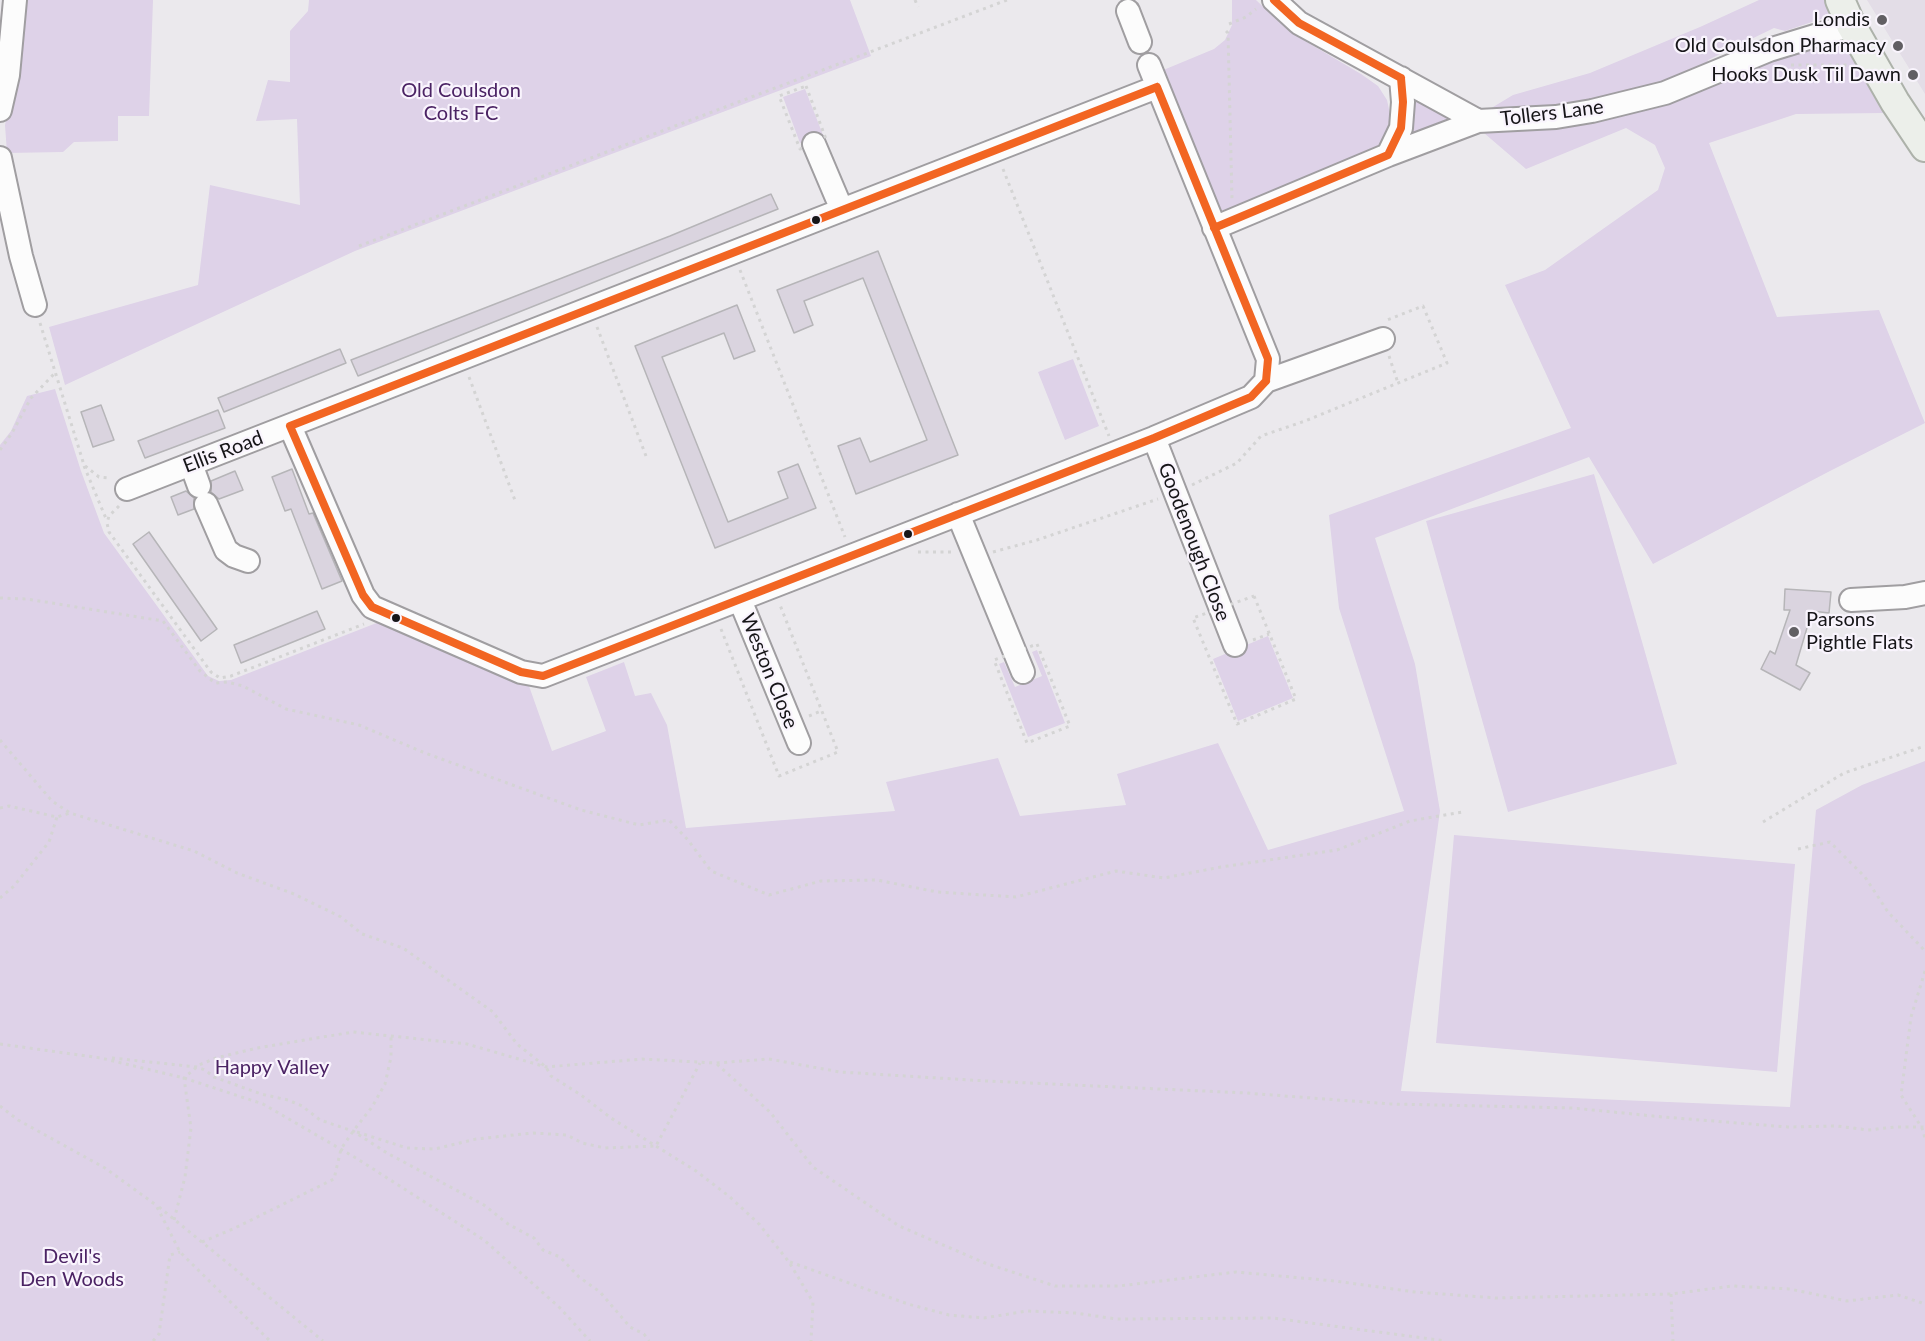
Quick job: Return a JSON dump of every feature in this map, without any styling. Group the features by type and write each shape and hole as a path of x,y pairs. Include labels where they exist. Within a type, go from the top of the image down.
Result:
{"main road":[{"path":"1845,12 1895,102 1925,147"}],"street":[{"path":"0,110 8,75 15,0"},
{"name":"Tollers Lane","path":"1267,3 1299,23 1478,121 1556,117 1603,109 1665,93 1769,50 1845,12"},
{"path":"1128,11 1140,42"},
{"name":"Ellis Road","path":"127,489 996,150 1154,77 1223,224"},
{"path":"1388,155 1401,128 1403,102 1401,78"},
{"path":"1266,381 1268,359 1223,224 1388,155 1478,121"},
{"path":"820,141 842,210"},
{"path":"0,158 21,256 35,305"},
{"path":"290,426 363,595 372,607 521,672 543,676 1154,438 1251,397 1266,381 1383,339"},
{"name":"Goodenough Close","path":"1154,438 1235,645"},
{"path":"191,464 226,550 248,561"},
{"path":"958,514 1019,662"},
{"path":"1851,600 1905,597 1925,593"},
{"name":"Weston Close","path":"740,600 799,743"}],"path":[{"path":"915,0 918,8"},
{"path":"359,246 1007,0"},
{"path":"1229,24 1267,3"},
{"path":"1223,224 1228,33 1226,31"},
{"path":"1769,50 1777,60 1787,64 1857,65"},
{"path":"790,83 793,91"},
{"path":"806,86 820,141 800,149 779,96 806,86"},
{"path":"996,150 1116,453"},
{"path":"733,253 852,556"},
{"path":"35,305 54,374 84,465 110,532 211,672 220,678 231,676 388,615"},
{"path":"590,308 646,456"},
{"path":"462,358 516,503"},
{"path":"0,450 31,398 54,374"},
{"path":"84,465 99,477 110,477 127,489 117,510 109,516 107,523"},
{"path":"0,598 27,599 163,621 200,671 215,683 227,682 243,686 286,709 359,725 425,753 581,810 639,825 669,820 688,840 711,871 770,894 821,881 877,879 937,892 1016,897 1116,871 1164,878 1337,850 1410,821 1463,812"},
{"path":"1036,644 1070,726 1027,743 994,660 1019,662 1036,644"},
{"path":"0,740 52,801 70,813 194,851 237,873 294,894 341,917 362,934 403,948 430,970 493,1012 517,1044 546,1067 551,1076 611,1118 696,1171 730,1197 759,1224 789,1262 813,1302 811,1341"},
{"path":"1763,822 1844,773 1925,746"},
{"path":"0,808 9,806 57,817 70,813"},
{"path":"0,898 14,886 49,842 57,817"},
{"path":"1798,849 1830,842 1865,877 1888,912 1925,951"},
{"path":"1925,971 1911,1017 1901,1095 1924,1128 1925,1136"},
{"path":"184,1078 197,1067 216,1058 257,1048 353,1032 468,1044 546,1067 642,1059 717,1063 769,1059 840,1072 987,1081 1246,1093 1391,1104 1573,1107 1788,1127 1837,1126 1868,1130 1895,1127 1924,1128"},
{"path":"202,1242 334,1179 341,1149 372,1107 385,1084 391,1057 392,1036"},
{"path":"0,1044 101,1058 197,1067 214,1077 302,1106 320,1120 407,1148 435,1149 476,1139 533,1133 567,1135 582,1143 605,1148 656,1146"},
{"path":"101,1058 184,1078 262,1104 341,1149 484,1240 560,1308 590,1341"},
{"path":"656,1146 700,1062"},
{"path":"717,1063 770,1112 813,1167 899,1226 985,1263 1055,1286 1119,1286 1236,1272 1335,1281 1415,1292 1496,1298 1671,1294 1732,1286 1790,1289 1847,1301 1898,1295 1925,1304"},
{"path":"174,1220 184,1177 191,1128 184,1078"},
{"path":"0,1106 18,1120 105,1168 156,1205 322,1341"},
{"path":"353,1131 387,1153 484,1206 508,1224 534,1238 543,1250 560,1257 579,1277 600,1292 630,1327 644,1334 649,1341"},
{"path":"156,1205 180,1252 270,1341"},
{"path":"153,1341 159,1334 170,1255 180,1252"},
{"path":"789,1262 908,1304 950,1315 984,1318 1027,1311 1075,1313 1117,1319 1273,1318 1446,1341"},
{"path":"1671,1294 1673,1341"}],"shaded area":[{"path":"1867,0 1925,0 1925,94"}],"green space":[{"path":"22,0 153,0 149,116 118,116 118,141 74,142 63,152 7,153 5,125 16,75"},
{"name":"Old Coulsdon Colts FC","path":"309,0 850,0 871,56 355,251 65,385 49,327 198,285 210,185 300,205 297,119 256,121 268,80 290,82 290,31 308,11"},
{"path":"1232,0 1256,0 1290,32 1378,86 1387,100 1390,114 1388,129 1376,151 1232,210 1224,211 1216,208 1161,71 1214,49 1225,40 1232,25"},
{"path":"1759,0 1827,0 1832,9 1827,17 1785,31 1774,28 1708,60 1705,70 1592,106 1483,113 1513,95 1590,73"},
{"name":"Happy Valley","path":"1848,37 1885,113 1796,114 1709,143 1777,317 1879,310 1925,423 1653,564 1589,457 1375,538 1415,664 1440,811 1401,1091 1790,1107 1816,810 1862,785 1925,761 1925,1341 0,1341 0,445 11,431 27,396 55,389 81,471 104,533 208,676 219,681 231,680 379,622 529,686 552,751 606,731 586,677 624,662 635,696 651,693 667,725 686,828 895,811 886,782 998,758 1020,816 1126,805 1117,774 1218,743 1268,850 1404,811 1339,608 1329,515 1571,428 1505,285 1545,270 1658,190 1665,168 1655,145 1626,128 1526,169 1484,133 1600,122 1668,102 1798,47"},
{"path":"805,89 823,135 800,143 783,97"},
{"path":"1413,96 1453,116 1452,121 1412,136 1409,132"},
{"path":"1073,359 1099,426 1065,440 1038,372"},
{"path":"1594,474 1677,764 1508,812 1426,521"},
{"path":"1268,636 1293,698 1238,721 1213,659"},
{"path":"1037,650 1065,723 1028,737 999,664 1004,662 1015,687 1042,676 1032,652"},
{"path":"1454,835 1795,864 1777,1072 1436,1043"}],"building":[{"path":"771,194 778,209 358,376 351,360 670,236"},
{"path":"878,251 958,455 856,494 838,446 860,438 870,462 927,440 863,278 804,301 813,325 794,333 777,290"},
{"path":"737,305 755,351 734,359 724,333 662,357 728,522 788,498 778,472 798,464 816,508 715,548 635,346"},
{"path":"340,349 346,363 224,412 218,398"},
{"path":"101,405 114,440 93,447 81,412"},
{"path":"218,410 225,428 145,458 138,441"},
{"path":"292,469 309,514 313,513 342,581 322,589 291,509 285,511 272,477"},
{"path":"235,471 243,490 219,499 211,492 211,481"},
{"path":"186,491 194,498 194,509 178,515 171,497"},
{"path":"149,532 217,629 201,641 133,544"},
{"name":"Parsons Pightle Flats","path":"1785,589 1831,592 1829,613 1812,611 1796,665 1810,673 1800,690 1761,669 1770,651 1775,654 1790,610 1784,610"},
{"path":"317,611 325,629 241,663 234,645"}],"transit line":[{"path":"1274,0 1299,23 1401,78"},
{"path":"1214,228 1388,155 1401,128 1403,102 1401,78"},
{"path":"1157,87 1268,359 1266,381"},
{"path":"290,426 1157,87"},
{"path":"290,426 363,595 372,607 521,672 543,676 1154,438 1251,397 1266,381"}],"place":[{"name":"Londis","path":"1882,20"},
{"name":"Old Coulsdon Pharmacy","path":"1898,46"},
{"name":"Hooks Dusk Til Dawn","path":"1913,75"},
{"name":"Parsons Pightle Flats","path":"1794,632"}],"park label":[{"name":"Devil's Den Woods","path":"72,1268"}]}
